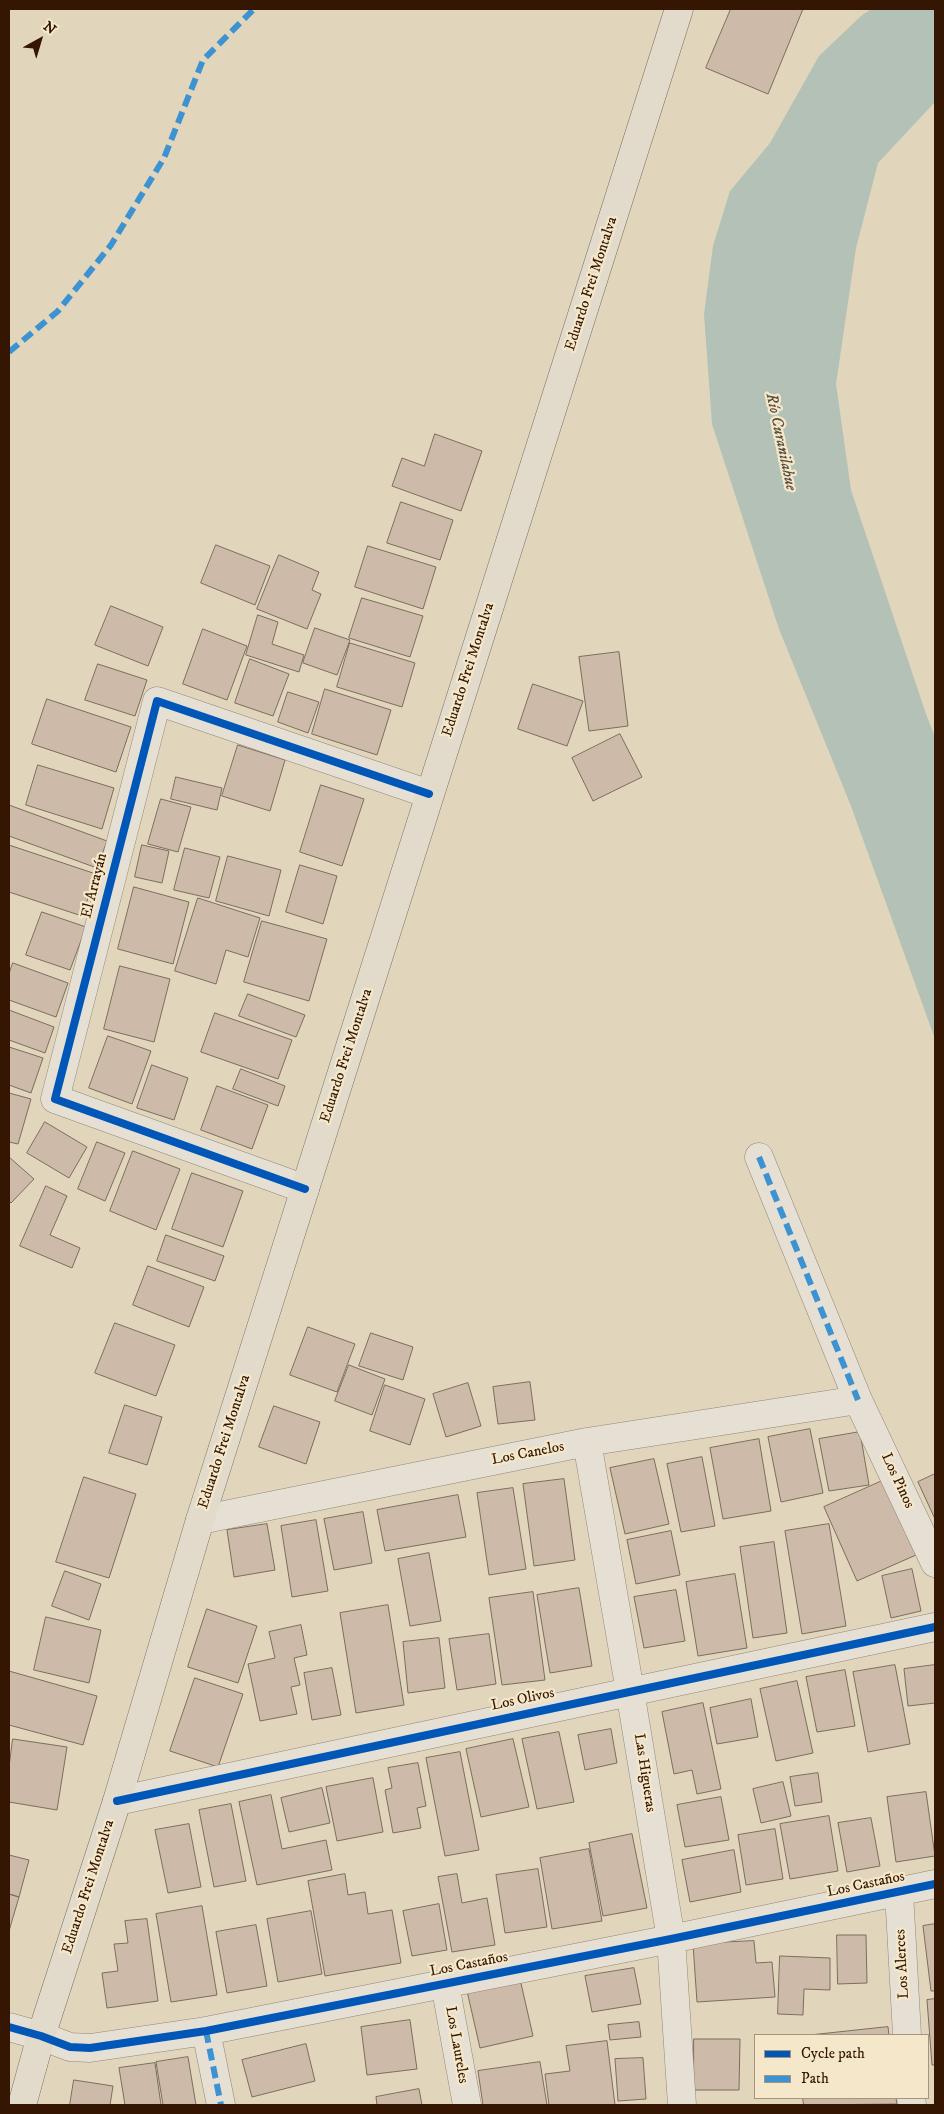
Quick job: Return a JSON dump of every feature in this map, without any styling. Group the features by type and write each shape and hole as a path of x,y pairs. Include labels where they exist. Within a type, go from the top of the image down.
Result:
{"main road":[{"name":"Eduardo Frei Montalva","path":"22,2105 41,2036 116,1801 200,1520 679,9"}],"street":[{"name":"El Arrayán","path":"305,1189 55,1099 157,701 429,794"},
{"name":"Los Pinos","path":"759,1157 858,1400 935,1563"},
{"name":"Los Canelos","path":"200,1520 587,1442 858,1400"},
{"name":"Las Higueras","path":"587,1442 670,1939 682,2105"},
{"name":"Los Olivos","path":"116,1801 935,1627"},
{"name":"Los Castaños","path":"9,2027 70,2047 90,2048 206,2031 670,1939 935,1884"},
{"name":"Los Alerces","path":"899,1892 907,2034"},
{"name":"Los Laureles","path":"445,1984 467,2105"},
{"path":"206,2031 221,2105"}],"water":[{"name":"Río Curanilahue","path":"871,9 935,9 935,102 878,163 856,248 836,384 851,490 935,737 935,1039 851,806 779,629 712,424 704,314 713,246 730,191 770,143 819,56 861,16"}],"building":[{"path":"731,9 803,9 768,94 706,68"},
{"path":"435,434 482,451 461,511 392,486 402,458 424,466"},
{"path":"401,502 453,520 440,560 387,543"},
{"path":"216,545 270,566 255,605 201,583"},
{"path":"368,546 436,567 423,609 355,587"},
{"path":"279,555 319,572 312,590 321,594 307,629 257,609"},
{"path":"362,598 423,616 410,657 349,638"},
{"path":"111,606 163,627 148,666 95,645"},
{"path":"258,615 278,622 272,644 304,655 299,672 246,655"},
{"path":"315,628 350,640 337,675 303,663"},
{"path":"203,629 247,646 227,700 183,684"},
{"path":"350,643 415,663 402,707 337,687"},
{"path":"619,652 628,726 589,731 579,657"},
{"path":"250,659 289,674 273,716 235,703"},
{"path":"98,664 147,680 135,716 85,700"},
{"path":"533,684 583,701 567,746 518,729"},
{"path":"325,689 391,710 377,755 312,734"},
{"path":"288,692 319,702 308,733 278,722"},
{"path":"47,699 131,727 116,772 32,744"},
{"path":"620,734 642,777 593,801 572,758"},
{"path":"238,745 285,760 270,811 222,796"},
{"path":"38,765 114,788 102,829 26,805"},
{"path":"176,777 222,788 217,810 171,799"},
{"path":"321,785 364,799 342,866 300,852"},
{"path":"161,799 191,807 178,852 148,844"},
{"path":"9,805 107,841 97,868 9,836"},
{"path":"9,845 96,874 82,916 9,892"},
{"path":"142,845 169,851 162,883 135,877"},
{"path":"185,848 220,857 209,898 174,890"},
{"path":"228,856 281,870 269,916 216,901"},
{"path":"300,865 337,876 323,924 286,912"},
{"path":"134,887 189,902 173,964 118,949"},
{"path":"198,898 260,918 248,957 226,950 216,984 175,971"},
{"path":"42,912 86,927 70,970 26,955"},
{"path":"262,921 327,939 309,1001 244,982"},
{"path":"13,963 68,983 56,1017 9,1000 9,974"},
{"path":"120,966 170,979 154,1042 104,1029"},
{"path":"248,994 305,1015 296,1037 239,1016"},
{"path":"9,1010 54,1027 45,1053 9,1040"},
{"path":"215,1013 292,1040 278,1079 201,1052"},
{"path":"108,1036 151,1051 132,1104 89,1088"},
{"path":"9,1047 43,1058 31,1093 9,1085"},
{"path":"152,1065 188,1078 174,1120 137,1108"},
{"path":"241,1069 285,1086 278,1106 233,1089"},
{"path":"217,1086 268,1105 252,1149 201,1130"},
{"path":"9,1093 31,1099 18,1144 9,1142"},
{"path":"45,1122 87,1147 69,1178 27,1153"},
{"path":"97,1142 125,1153 105,1201 78,1189"},
{"path":"133,1151 180,1169 156,1230 110,1211"},
{"path":"9,1157 34,1179 11,1203 9,1201"},
{"path":"192,1173 243,1191 223,1247 172,1229"},
{"path":"46,1186 67,1196 50,1235 80,1248 72,1268 20,1246"},
{"path":"166,1235 224,1256 215,1281 157,1261"},
{"path":"148,1266 204,1287 189,1327 133,1305"},
{"path":"115,1323 175,1345 156,1396 95,1373"},
{"path":"308,1327 355,1344 337,1392 290,1375"},
{"path":"371,1333 413,1347 403,1380 359,1366"},
{"path":"349,1365 385,1379 372,1415 335,1401"},
{"path":"530,1382 535,1420 498,1424 493,1387"},
{"path":"468,1383 481,1426 446,1437 433,1394"},
{"path":"385,1385 425,1399 410,1445 370,1431"},
{"path":"125,1405 162,1417 147,1465 109,1453"},
{"path":"274,1406 320,1422 306,1464 259,1447"},
{"path":"810,1429 823,1493 781,1502 768,1437"},
{"path":"860,1432 869,1485 829,1491 819,1439"},
{"path":"759,1439 771,1511 723,1519 710,1448"},
{"path":"702,1457 715,1526 681,1532 667,1464"},
{"path":"654,1459 669,1524 625,1534 610,1468"},
{"path":"935,1474 935,1519 918,1482"},
{"path":"84,1477 136,1494 109,1578 56,1562"},
{"path":"564,1479 575,1560 534,1566 523,1484"},
{"path":"882,1481 916,1555 857,1581 824,1507"},
{"path":"513,1488 526,1569 489,1575 477,1493"},
{"path":"458,1495 466,1537 385,1551 377,1510"},
{"path":"363,1512 372,1563 334,1570 324,1519"},
{"path":"316,1520 328,1591 292,1597 281,1526"},
{"path":"267,1524 275,1570 234,1577 227,1530"},
{"path":"829,1524 846,1626 802,1634 785,1531"},
{"path":"671,1531 680,1575 636,1584 627,1540"},
{"path":"774,1542 787,1633 753,1638 740,1547"},
{"path":"429,1553 441,1621 410,1626 398,1559"},
{"path":"912,1569 921,1611 891,1618 882,1576"},
{"path":"65,1571 101,1584 89,1620 52,1606"},
{"path":"735,1574 747,1648 698,1656 686,1582"},
{"path":"579,1588 592,1666 550,1673 537,1595"},
{"path":"676,1590 685,1641 644,1648 634,1597"},
{"path":"533,1592 545,1680 502,1685 489,1598"},
{"path":"388,1605 404,1705 356,1713 340,1613"},
{"path":"207,1609 257,1626 238,1683 188,1667"},
{"path":"46,1617 101,1630 89,1683 34,1670"},
{"path":"301,1625 307,1655 294,1658 300,1685 291,1687 297,1714 260,1721 248,1664 275,1658 269,1632"},
{"path":"489,1634 496,1684 457,1690 449,1639"},
{"path":"439,1638 445,1688 408,1693 403,1642"},
{"path":"895,1665 910,1744 868,1752 853,1672"},
{"path":"935,1665 935,1703 908,1706 904,1669"},
{"path":"332,1668 341,1715 312,1720 304,1673"},
{"path":"845,1670 855,1726 817,1732 806,1677"},
{"path":"9,1671 97,1696 83,1745 9,1725"},
{"path":"195,1678 243,1694 218,1767 170,1751"},
{"path":"797,1681 813,1753 776,1761 760,1689"},
{"path":"751,1699 758,1737 717,1744 710,1708"},
{"path":"703,1703 721,1789 697,1794 692,1770 674,1774 662,1712"},
{"path":"611,1729 617,1763 585,1770 578,1735"},
{"path":"559,1732 574,1802 537,1809 522,1739"},
{"path":"13,1739 67,1747 57,1810 9,1802 9,1767"},
{"path":"513,1739 529,1807 481,1817 466,1749"},
{"path":"460,1752 479,1850 445,1856 426,1758"},
{"path":"418,1763 426,1806 417,1808 421,1828 393,1833 385,1790 392,1788 388,1768"},
{"path":"818,1773 822,1802 795,1806 790,1777"},
{"path":"373,1778 383,1832 337,1841 326,1787"},
{"path":"783,1782 791,1816 761,1823 753,1789"},
{"path":"322,1788 330,1823 289,1832 281,1798"},
{"path":"926,1792 935,1856 896,1862 887,1797"},
{"path":"271,1795 282,1849 326,1840 332,1870 257,1885 239,1802"},
{"path":"721,1797 729,1840 685,1847 677,1805"},
{"path":"231,1804 246,1881 214,1887 199,1810"},
{"path":"829,1816 838,1871 790,1879 780,1824"},
{"path":"871,1818 880,1866 847,1872 838,1823"},
{"path":"189,1824 201,1887 168,1893 155,1830"},
{"path":"775,1829 783,1879 746,1885 738,1835"},
{"path":"632,1834 647,1908 603,1916 589,1843"},
{"path":"589,1849 602,1921 552,1929 540,1858"},
{"path":"734,1850 741,1892 690,1902 682,1860"},
{"path":"9,1855 29,1860 19,1897 9,1894"},
{"path":"538,1869 547,1927 505,1933 496,1875"},
{"path":"345,1874 348,1895 365,1892 368,1914 392,1910 401,1963 325,1976 308,1881"},
{"path":"457,1874 462,1903 487,1898 495,1945 452,1952 438,1877"},
{"path":"9,1894 19,1897 9,1931"},
{"path":"439,1904 447,1950 412,1956 403,1911"},
{"path":"202,1906 217,1995 171,2002 156,1914"},
{"path":"311,1911 322,1974 278,1982 267,1919"},
{"path":"147,1919 158,2001 107,2008 102,1973 118,1971 114,1944 128,1943 125,1921"},
{"path":"935,1924 935,1991 931,1991 923,1926"},
{"path":"256,1925 267,1986 227,1993 216,1932"},
{"path":"837,1935 866,1935 867,1983 838,1984"},
{"path":"754,1941 756,1963 772,1962 775,1997 697,2002 693,1944"},
{"path":"780,1956 830,1958 830,1990 804,1989 803,2015 778,2014"},
{"path":"634,1968 641,2004 592,2012 585,1976"},
{"path":"520,1979 533,2036 480,2048 467,1991"},
{"path":"935,1999 935,2065 932,2065 927,2000"},
{"path":"410,2020 417,2069 367,2075 361,2027"},
{"path":"639,2022 641,2037 610,2040 608,2025"},
{"path":"888,2027 889,2034 820,2034"},
{"path":"694,2039 740,2039 739,2090 694,2090"},
{"path":"607,2041 615,2105 549,2105 545,2074 570,2071 566,2046"},
{"path":"306,2044 315,2081 252,2097 242,2060"},
{"path":"188,2057 196,2105 163,2105 156,2062"},
{"path":"643,2058 646,2099 618,2101 615,2059"},
{"path":"540,2062 547,2105 483,2105 478,2071"},
{"path":"155,2063 161,2105 125,2105 119,2068"},
{"path":"74,2080 113,2086 110,2105 70,2105"},
{"path":"419,2089 422,2105 377,2105 376,2097"},
{"path":"803,2099 896,2099 897,2104 804,2105"}],"marked path":[{"path":"9,352 58,311 111,245 164,158 203,60 254,9"},
{"path":"759,1157 858,1400"},
{"path":"206,2031 221,2105"}],"cycle path":[{"path":"305,1189 55,1099 157,701 429,794"},
{"path":"117,1801 935,1627"},
{"path":"9,2027 70,2047 90,2048 206,2031 671,1939 935,1884"}]}
